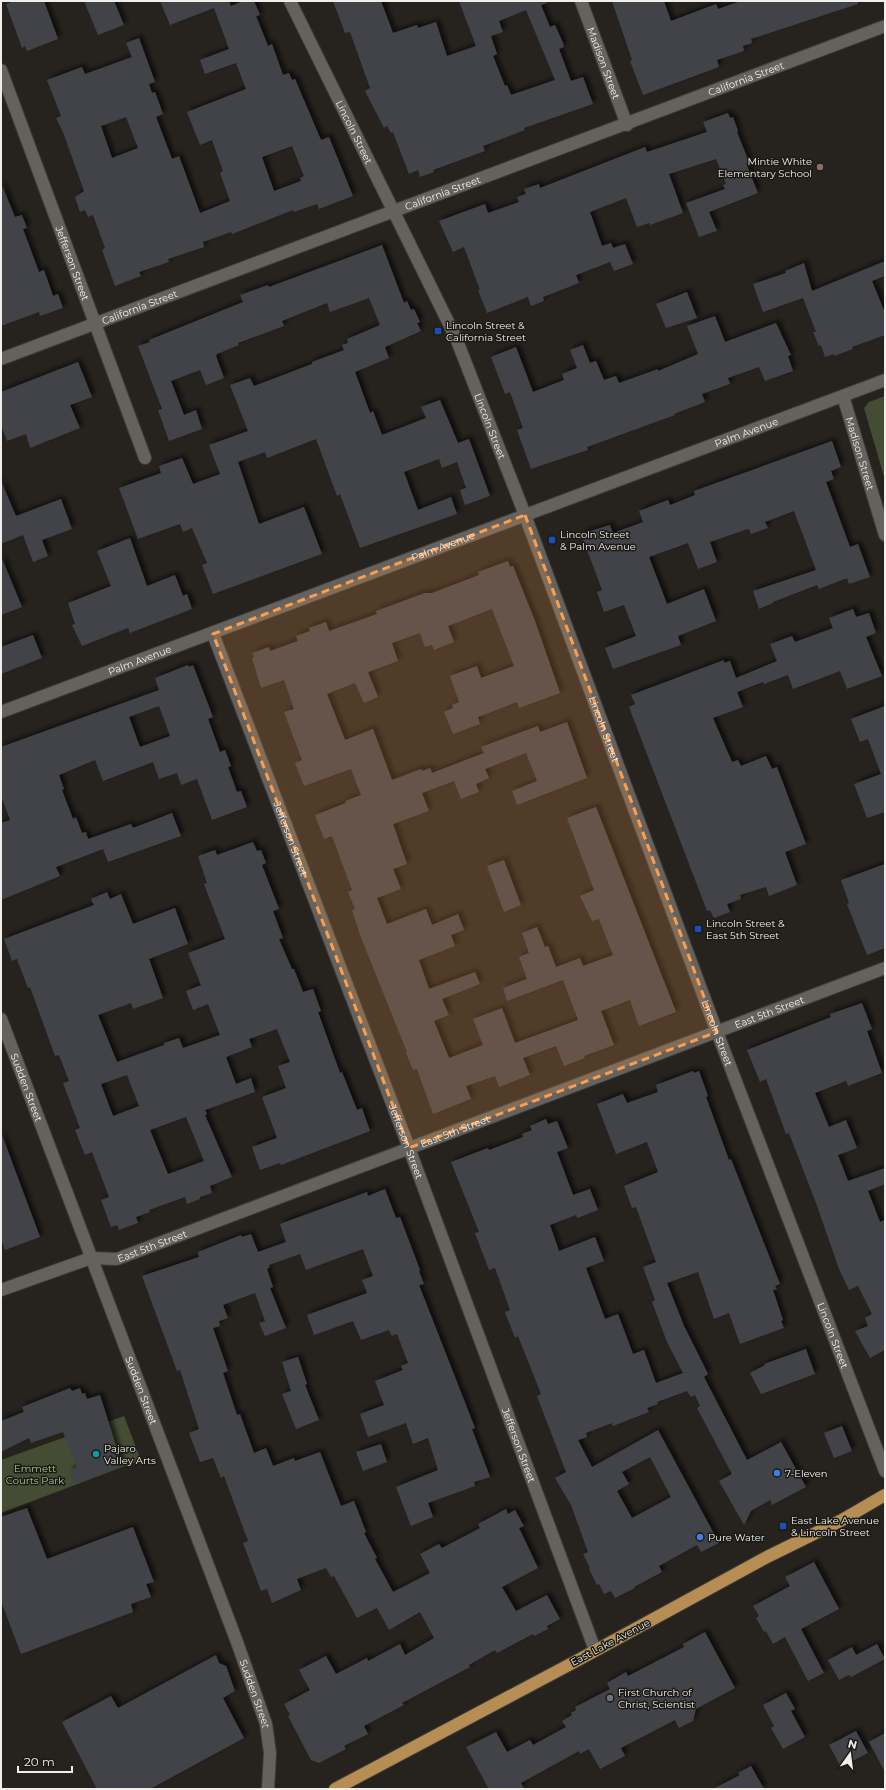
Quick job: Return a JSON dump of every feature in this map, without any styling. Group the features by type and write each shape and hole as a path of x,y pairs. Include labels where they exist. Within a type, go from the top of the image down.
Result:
{"main road":[{"name":"East Lake Avenue","path":"335,1789 767,1557 842,1520 885,1495"}],"street":[{"name":"Lincoln Street","path":"290,1 456,338 525,515 717,1032 885,1471"},
{"name":"Madison Street","path":"581,1 627,125"},
{"name":"California Street","path":"1,359 503,169 627,125 885,26"},
{"name":"Jefferson Street","path":"1,70 144,458"},
{"name":"Palm Avenue","path":"1,712 885,380"},
{"name":"Madison Street","path":"843,396 885,535"},
{"name":"Jefferson Street","path":"212,634 409,1148 595,1650"},
{"name":"East 5th Street","path":"1,1290 91,1258 117,1258 885,968"},
{"name":"Sudden Street","path":"1,1019 237,1642 266,1724 270,1752 268,1789"}],"highlighted area":[{"path":"525,515 717,1032 409,1148 213,634"}],"green space":[{"path":"885,396 885,480 864,408 869,402"},
{"name":"Emmett Courts Park","path":"124,1416 141,1460 1,1513 1,1460"}],"building":[{"path":"14,1 44,1 58,39 27,51 25,46 22,48 6,4"},
{"path":"84,1 114,1 124,25 98,35"},
{"path":"160,1 229,1 231,6 243,1 254,1 260,15 256,16 268,46 272,44 283,75 289,73 292,80 295,79 321,140 329,137 353,196 319,209 317,204 294,212 293,210 232,234 231,232 203,242 204,247 168,259 169,262 139,272 141,276 115,286 102,250 105,248 93,215 88,217 85,210 80,212 75,197 84,191 63,132 56,118 61,116 47,80 82,67 85,74 132,57 126,43 139,38 155,82 149,84 152,93 155,92 163,114 156,117 172,159 179,156 200,213 230,201 220,173 223,171 212,140 200,145 187,112 246,89 236,63 205,74 200,60 229,49 214,8 170,25","holes":["126,117 138,148 112,158 101,126","292,146 304,176 300,178 301,181 274,191 262,157"]},
{"path":"333,1 381,1 393,33 417,25 418,28 436,22 447,56 476,46 459,1 547,1 547,3 541,5 550,27 555,25 563,43 564,47 559,49 571,81 583,77 593,104 524,128 525,130 483,146 485,151 433,170 434,172 420,177 418,170 409,174 393,132 391,133 387,126 384,128 365,91 370,88 350,32 345,33","holes":["526,10 555,80 511,95 507,85 505,86 493,56 497,54 491,36 503,32 499,21"]},
{"path":"612,1 664,1 671,21 716,4 718,9 741,1 858,1 858,4 751,39 752,43 743,46 744,51 717,60 719,67 643,95 630,61 632,60"},
{"path":"728,113 730,118 733,117 738,131 737,132 749,162 746,163 758,193 709,212 717,231 699,237 686,203 725,189 723,185 726,184 716,159 669,174 683,213 650,225 649,223 637,227 626,198 590,212 602,246 611,243 613,248 625,244 633,264 614,271 610,262 576,275 579,283 543,297 544,301 531,306 528,297 487,313 464,247 453,252 439,221 485,204 488,213 519,202 517,197 526,194 524,189 539,184 540,188 645,147 647,152 707,132 703,122"},
{"path":"1,183 15,217 22,215 27,228 23,229 39,272 44,270 53,296 58,294 63,308 40,316 39,312 1,326"},
{"path":"382,245 404,303 407,301 411,310 414,309 420,322 417,323 421,331 385,347 389,358 355,372 370,413 373,411 382,435 426,418 421,407 440,400 458,443 469,439 490,496 465,505 460,490 466,488 457,462 442,468 439,459 404,472 418,510 451,497 457,514 360,548 340,494 337,496 316,439 267,458 265,452 238,462 259,524 304,507 322,554 213,594 202,565 207,563 192,528 183,532 180,524 138,539 119,488 161,473 159,466 182,458 193,484 220,474 209,445 248,431 230,385 250,378 254,386 312,364 312,362 344,350 342,345 348,343 347,339 380,325 369,298 330,312 327,303 282,321 284,326 238,343 239,345 217,354 216,356 224,378 206,385 200,370 171,381 184,415 196,410 202,429 169,441 158,410 162,409 138,346 150,342 149,340 243,302 240,295 268,285 269,287"},
{"path":"885,261 885,276 872,281 885,313 885,335 852,347 853,349 834,356 834,354 825,357 821,345 819,346 813,332 816,332 803,298 763,312 753,284 786,273 785,271 804,263 812,291"},
{"path":"687,292 697,318 666,328 656,304"},
{"path":"715,316 725,342 776,323 791,355 788,356 793,371 765,381 759,367 728,378 730,384 702,394 705,402 674,414 675,415 587,447 588,450 531,469 517,430 523,428 510,392 505,394 491,357 516,347 533,392 564,380 562,374 577,368 570,350 583,345 590,363 596,361 604,380 616,376 619,383 658,369 658,371 698,354 687,326"},
{"path":"78,362 92,397 70,405 80,428 30,448 26,434 7,441 1,425 1,392"},
{"path":"832,441 841,467 831,471 834,479 826,482 850,547 858,544 870,577 849,584 847,578 819,589 817,585 759,609 753,591 816,570 794,511 765,522 768,528 751,534 749,529 710,542 717,562 698,569 688,543 649,557 667,604 704,589 716,621 678,636 681,645 613,669 605,648 636,636 624,605 604,612 597,592 602,590 581,534 610,525 613,533 643,522 639,511 668,500 670,505 695,495 694,491"},
{"path":"1,481 16,516 61,499 72,529 42,540 48,556 33,562 23,535 1,544"},
{"path":"130,538 147,586 175,575 183,596 187,594 192,609 130,633 128,628 82,646 72,625 75,624 68,603 111,586 97,551"},
{"path":"1,556 22,607 1,615"},
{"path":"508,561 510,567 513,566 535,621 560,693 519,708 517,702 478,717 480,724 453,734 444,712 453,708 452,705 459,702 450,676 477,666 481,678 514,666 492,609 448,626 454,642 434,650 432,645 425,647 420,633 392,643 398,661 368,672 378,697 364,703 355,683 327,694 345,740 373,729 392,780 421,769 422,771 430,768 432,773 484,753 481,747 538,726 540,732 567,722 587,778 517,805 512,791 537,781 526,753 485,769 489,778 476,784 479,792 461,799 454,781 422,793 429,811 393,824 407,864 393,869 401,889 377,898 387,924 426,909 432,925 458,914 464,930 451,935 455,946 419,960 429,989 475,972 480,984 442,999 449,1015 434,1021 449,1058 483,1045 473,1019 502,1008 515,1043 578,1020 563,980 507,1001 503,988 527,979 519,957 529,953 522,933 537,927 545,947 548,946 556,967 580,958 583,966 613,955 599,919 592,921 580,896 594,890 567,818 596,807 676,1012 639,1026 630,1000 601,1011 614,1045 584,1056 585,1058 564,1066 556,1046 523,1058 530,1075 499,1087 495,1076 466,1086 471,1099 433,1114 417,1069 413,1070 360,935 352,910 355,909 348,892 352,890 332,836 324,839 315,815 346,803 345,801 361,795 351,769 304,786 295,763 302,760 284,712 294,709 284,680 261,688 252,658 254,657 252,653 269,647 270,651 298,641 296,636 310,631 309,628 326,622 329,631 377,614 376,611 425,593 432,593 479,575 478,572"},
{"path":"853,609 856,617 869,613 876,633 866,637 882,676 847,689 840,671 793,689 788,675 764,684 763,682 737,692 743,707 713,718 732,762 738,760 741,766 766,756 772,769 777,767 806,844 785,852 797,885 769,896 766,887 740,895 741,899 727,904 730,912 714,918 710,910 707,911 629,707 635,704 631,695 724,660 724,663 730,661 736,678 777,661 770,644 792,636 795,642 833,628 829,618"},
{"path":"33,635 42,658 1,674 1,647"},
{"path":"188,665 189,667 193,665 213,717 208,719 220,752 225,750 231,766 228,767 237,792 241,791 247,807 212,820 197,779 181,785 177,773 159,779 153,762 103,781 95,760 59,775 64,789 62,790 73,819 76,817 82,833 86,832 88,839 131,824 133,828 172,813 181,836 108,862 103,849 56,867 60,876 1,900 1,823 10,820 1,796 1,747 159,690 155,678","holes":["159,706 170,736 140,747 129,717"]},
{"path":"885,706 885,812 867,818 854,784 881,774 868,739 860,742 851,719"},
{"path":"253,842 257,851 261,850 266,863 262,865 279,909 273,911 283,938 279,939 292,969 294,969 303,992 313,989 321,1011 318,1012 340,1073 342,1072 357,1110 362,1108 370,1131 281,1165 280,1163 260,1170 252,1147 277,1138 262,1097 286,1088 278,1066 290,1062 277,1029 249,1039 252,1047 226,1057 236,1084 251,1078 255,1092 205,1110 207,1114 205,1115 232,1177 210,1186 212,1193 200,1197 200,1199 187,1204 185,1197 149,1210 150,1212 136,1217 138,1223 119,1230 117,1225 111,1227 101,1200 109,1197 92,1152 85,1155 75,1130 80,1128 63,1083 69,1081 59,1055 55,1056 30,987 28,988 17,959 12,961 4,939 94,905 91,899 107,892 110,899 121,894 133,924 175,908 188,944 149,959 163,998 133,1009 131,1003 98,1015 117,1062 179,1038 183,1048 220,1035 208,1004 193,1010 186,991 201,985 188,953 225,939 204,884 207,883 198,856 215,850 217,855","holes":["127,1075 139,1106 113,1116 101,1084","186,1117 204,1161 168,1174 150,1130"]},
{"path":"504,860 521,905 504,912 487,866"},
{"path":"885,864 885,948 867,955 847,904 849,903 841,880"},
{"path":"862,1003 872,1029 867,1031 882,1073 848,1086 846,1081 815,1093 829,1127 846,1120 857,1148 838,1155 848,1181 885,1168 885,1184 868,1191 880,1222 885,1220 885,1350 870,1358 855,1331 868,1326 865,1318 872,1314 858,1286 849,1290 839,1269 789,1133 786,1134 766,1079 760,1082 747,1050 831,1017 830,1014"},
{"path":"693,1071 694,1073 699,1071 708,1096 706,1097 729,1160 731,1159 780,1284 775,1286 777,1289 773,1290 783,1320 781,1321 784,1328 740,1344 729,1313 714,1319 698,1272 667,1283 684,1326 708,1374 704,1377 747,1460 781,1442 806,1487 772,1505 770,1500 751,1511 744,1525 719,1481 732,1474 697,1408 700,1406 695,1395 691,1397 687,1391 657,1402 658,1404 647,1408 649,1412 613,1426 612,1423 586,1433 587,1437 578,1440 592,1467 658,1430 719,1543 701,1552 697,1545 659,1566 662,1572 615,1598 611,1591 604,1594 599,1584 597,1585 583,1554 588,1552 571,1505 555,1478 566,1472 537,1396 541,1394 518,1336 515,1338 505,1312 510,1310 495,1268 489,1270 475,1233 479,1232 451,1162 523,1137 522,1134 532,1130 530,1126 546,1119 548,1124 557,1121 568,1148 557,1152 573,1195 590,1189 598,1210 577,1218 576,1215 550,1225 559,1251 595,1237 604,1261 586,1268 605,1319 618,1314 633,1354 644,1350 656,1383 683,1373 667,1342 652,1302 655,1300 643,1267 656,1262 636,1207 632,1208 624,1186 658,1172 647,1142 616,1154 597,1104 623,1094 627,1103 658,1092 656,1085","holes":["650,1457 671,1497 632,1518 617,1491 629,1484 622,1472"]},
{"path":"2,1135 40,1237 5,1250 1,1239"},
{"path":"385,1189 396,1218 400,1217 420,1270 419,1271 424,1284 419,1285 475,1428 472,1429 490,1477 474,1482 475,1486 428,1503 433,1517 411,1526 396,1487 438,1470 428,1438 413,1444 406,1423 368,1437 360,1414 384,1405 375,1381 403,1370 401,1366 408,1363 397,1334 392,1336 389,1330 361,1340 353,1321 314,1335 307,1315 367,1293 362,1280 373,1276 363,1249 306,1270 300,1254 269,1265 270,1267 267,1269 273,1287 270,1288 286,1328 265,1336 259,1323 265,1321 255,1293 223,1305 228,1318 219,1321 220,1326 213,1328 228,1371 223,1373 237,1415 240,1414 254,1453 266,1448 273,1466 294,1458 295,1461 320,1452 341,1506 354,1501 366,1532 364,1533 377,1558 375,1559 393,1592 430,1573 420,1554 439,1544 442,1548 480,1528 478,1524 506,1509 508,1514 515,1510 524,1526 519,1528 538,1568 502,1587 516,1611 547,1595 560,1619 547,1626 548,1629 534,1636 533,1634 497,1653 495,1650 469,1665 470,1667 402,1703 404,1705 364,1726 368,1734 344,1746 346,1749 319,1763 311,1760 288,1716 290,1715 284,1704 310,1690 299,1670 326,1656 336,1674 367,1658 368,1661 400,1644 405,1655 434,1638 420,1612 389,1630 377,1608 357,1618 334,1576 331,1577 326,1568 297,1579 301,1590 272,1603 267,1589 261,1591 243,1543 248,1541 224,1476 221,1478 213,1458 200,1462 189,1433 199,1429 180,1370 177,1371 142,1276 199,1257 198,1252 241,1235 242,1237 251,1234 258,1252 286,1242 280,1224 367,1192 368,1196"},
{"path":"806,1349 815,1374 761,1394 750,1373 765,1365 764,1364"},
{"path":"298,1357 307,1384 305,1385 319,1420 296,1429 282,1394 291,1391 282,1362"},
{"path":"70,1388 72,1391 80,1388 82,1394 85,1393 87,1399 100,1395 121,1462 121,1467 74,1484 69,1470 77,1467 63,1432 31,1443 29,1438 1,1452 1,1421 24,1412 22,1407"},
{"name":"7-Eleven","path":"842,1426 852,1451 834,1458 824,1433"},
{"path":"381,1444 387,1462 363,1471 356,1452"},
{"path":"27,1508 47,1559 133,1527 154,1582 146,1584 151,1597 131,1604 133,1612 21,1654 1,1601 1,1517"},
{"path":"814,1562 839,1609 801,1629 824,1673 808,1681 785,1637 773,1644 766,1631 764,1632 756,1618 759,1616 753,1606 790,1586 785,1577"},
{"path":"705,1632 735,1688 696,1709 693,1721 679,1728 675,1720 621,1748 625,1756 600,1769 589,1749 580,1754 579,1751 521,1783 524,1789 489,1789 466,1747 496,1732 507,1752 530,1740 533,1745 566,1727 562,1721 572,1715 571,1713 576,1710 575,1707 610,1689 607,1683 626,1672 628,1676 684,1647 683,1644"},
{"path":"877,1644 885,1659 851,1677 849,1675 839,1680 828,1660 852,1647 856,1655"},
{"path":"216,1655 219,1663 226,1666 235,1691 223,1698 244,1738 150,1789 97,1789 62,1722 111,1696 118,1708"},
{"path":"786,1693 795,1709 791,1711 805,1737 783,1749 771,1728 774,1726 763,1705"},
{"path":"856,1731 868,1753 841,1767 829,1745"},
{"path":"885,1733 885,1772 869,1742"},
{"path":"751,1766 764,1789 713,1789 740,1775 738,1773"}],"place":[{"name":"Mintie White Elementary School","path":"820,167"},
{"name":"Lincoln Street & California Street","path":"438,331"},
{"name":"Lincoln Street & Palm Avenue","path":"552,540"},
{"name":"Lincoln Street & East 5th Street","path":"698,929"},
{"name":"Pajaro Valley Arts","path":"96,1454"},
{"name":"7-Eleven","path":"777,1473"},
{"name":"East Lake Avenue & Lincoln Street","path":"783,1526"},
{"name":"Pure Water","path":"700,1537"},
{"name":"First Church of Christ, Scientist","path":"610,1698"}]}
